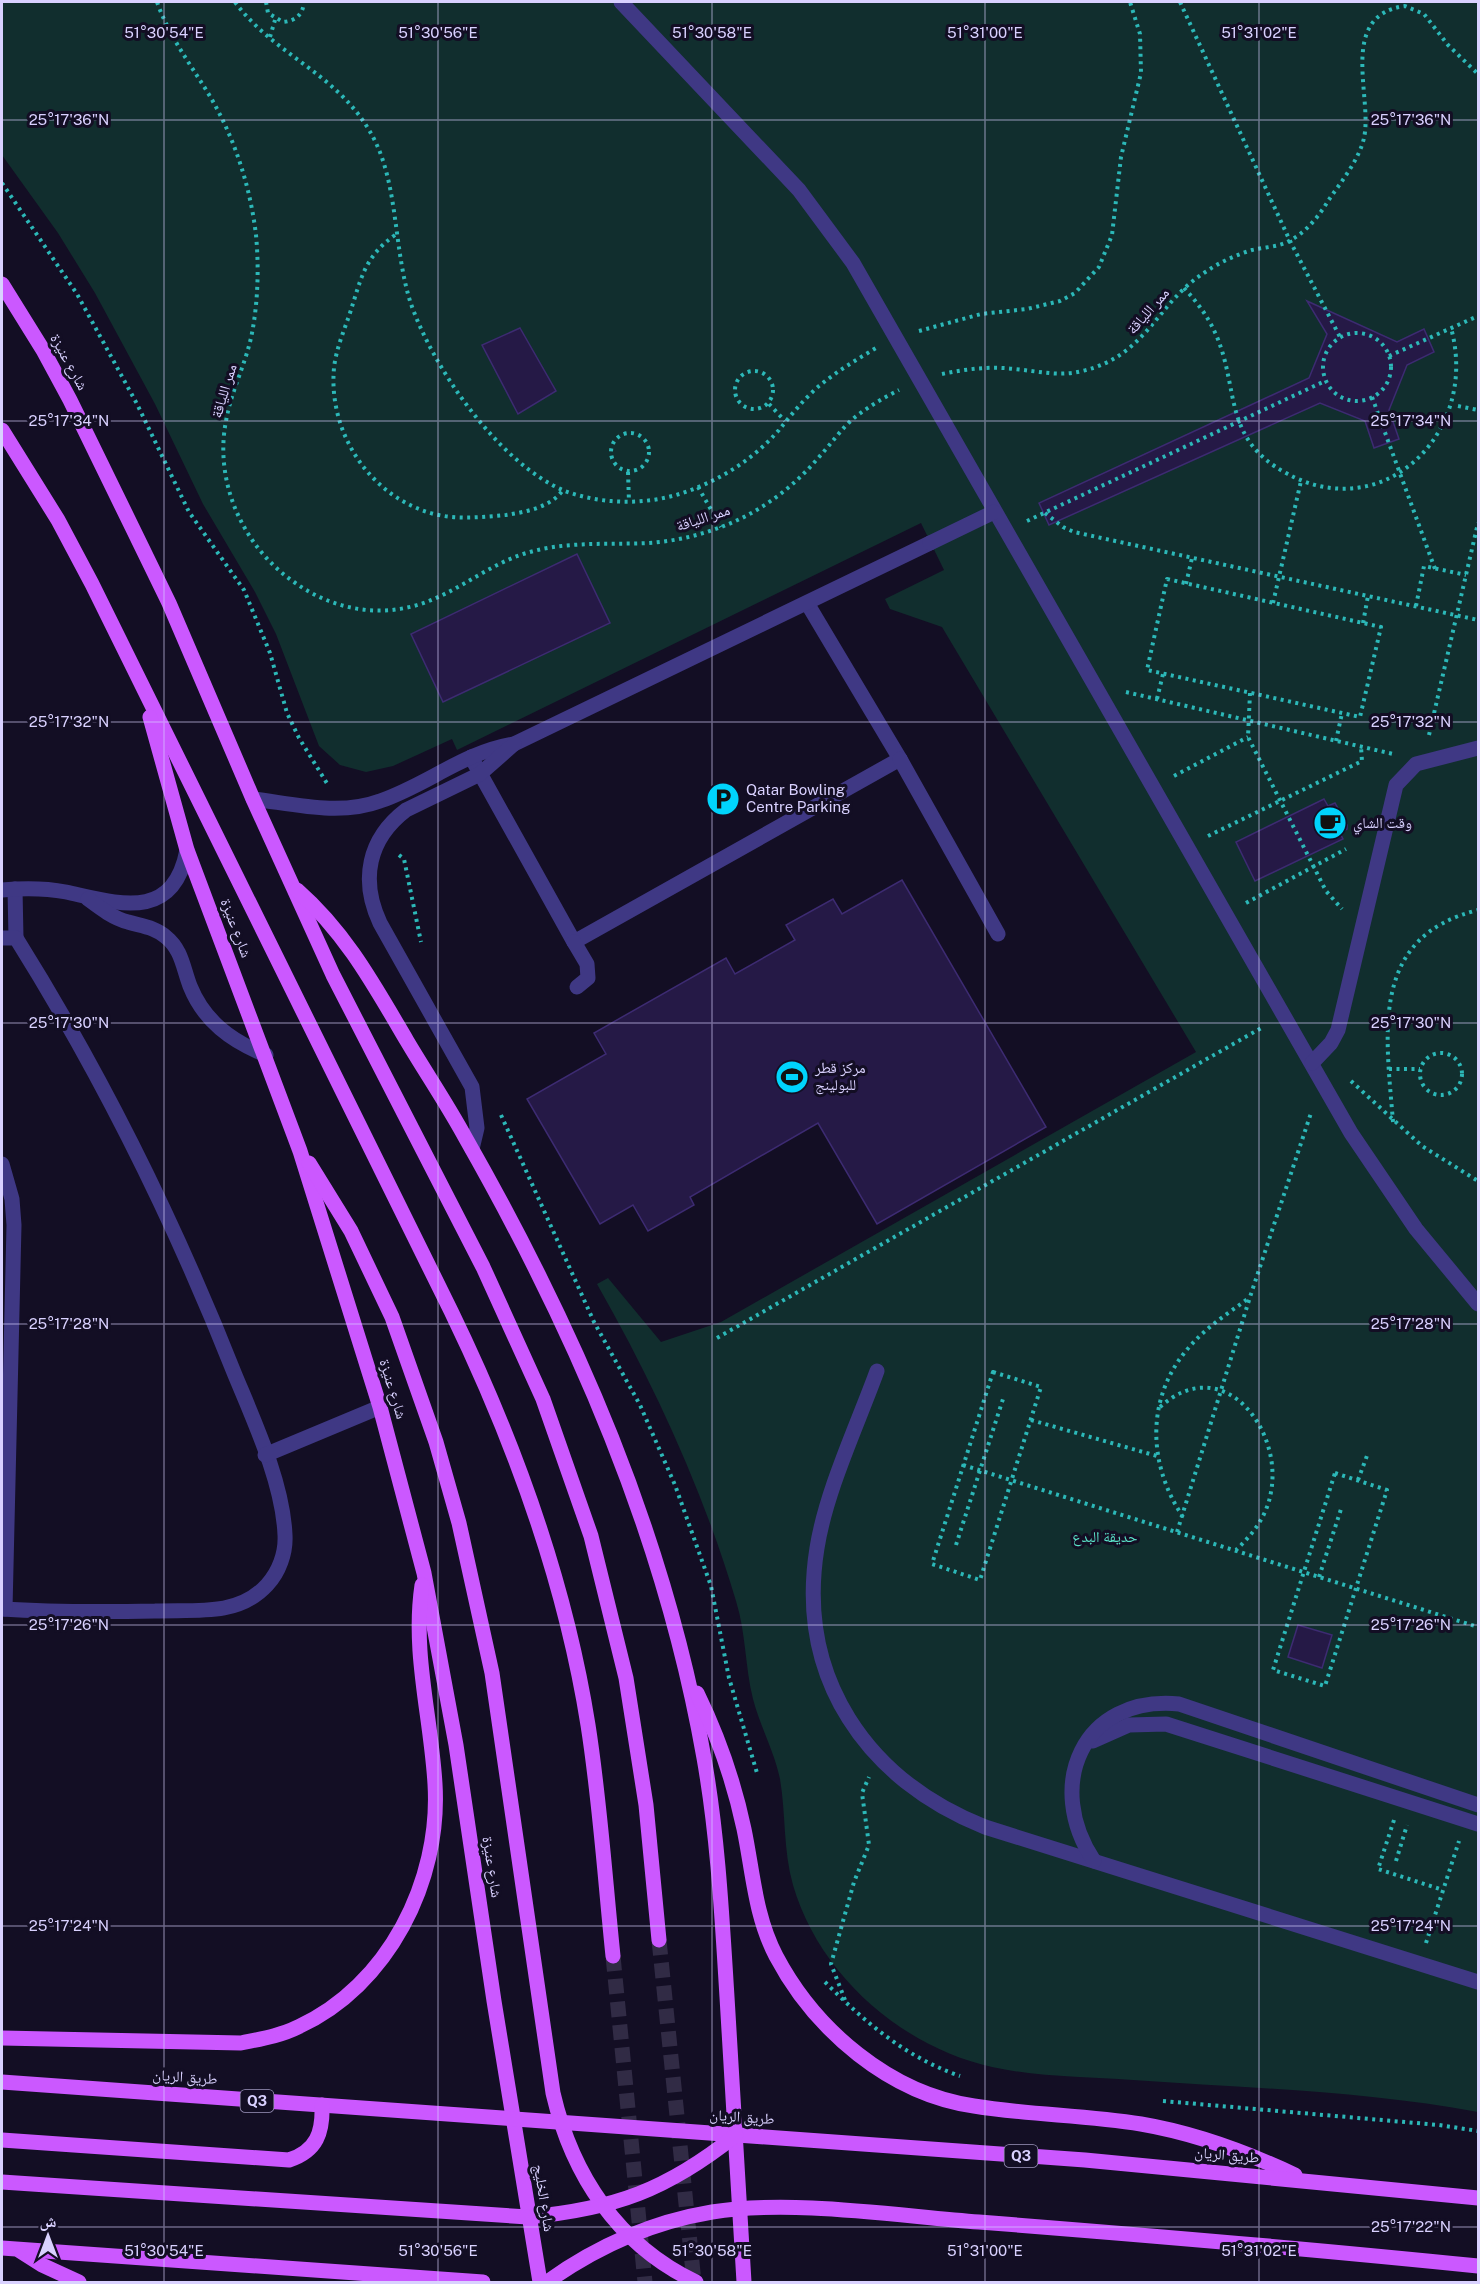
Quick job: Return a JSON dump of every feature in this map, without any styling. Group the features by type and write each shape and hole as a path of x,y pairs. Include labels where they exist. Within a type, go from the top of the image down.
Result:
{"main road":[{"name":"شارع عنيزة","path":"2,284 59,380 132,527 210,695 253,799 333,975 488,1276 543,1399 569,1467 591,1536 626,1678 646,1805 659,1941"},
{"name":"شارع عنيزة","path":"2,430 58,520 461,1331 511,1443 550,1558 574,1651 588,1724 600,1808 613,1956"},
{"name":"شارع عنيزة","path":"145,694 171,799 187,850 266,1054 300,1151 380,1407 424,1573 456,1745 513,2119"},
{"name":"شارع عنيزة","path":"292,886 330,921 361,962 472,1149 547,1290 608,1424 639,1506 666,1589 705,1760 715,1832 736,2135"},
{"path":"300,1151 351,1231 392,1317 436,1442 459,1523 492,1673 559,2121 585,2181 628,2236 654,2258 696,2283"},
{"path":"2,2038 241,2043 288,2031 325,2013 350,1993 372,1970 400,1932 412,1909 429,1860 433,1835 435,1783 418,1654 424,1573"},
{"path":"687,1674 706,1711 734,1790 754,1893 775,1954 806,2002 845,2043 867,2061 918,2090 945,2100 973,2106 1102,2118 1186,2134 1267,2162 1305,2180"},
{"name":"طريق الريان","path":"2,2082 1086,2160 1479,2198"},
{"path":"2,2140 290,2160 309,2151 316,2143 322,2123 322,2105"},
{"name":"شارع الخليج","path":"513,2119 540,2283"},
{"path":"2,2182 528,2217 603,2206 639,2195 674,2180 706,2159 736,2135"},
{"path":"736,2135 744,2283"},
{"path":"547,2283 578,2262 628,2236 683,2218 740,2209 845,2212 1193,2239 1479,2266"},
{"path":"9,2249 79,2283"},
{"path":"9,2249 483,2283"}],"street":[{"path":"621,2 799,190 854,264 1284,1015 1317,1058 1322,1081 1382,1182 1449,1272 1479,1304"},
{"path":"253,799 347,808 379,802 471,757 514,744 994,512"},
{"path":"807,603 900,759 998,934"},
{"path":"472,1149 477,1128 472,1087 380,923 371,898 368,873 379,838 395,818 406,810 480,774 514,744"},
{"path":"1317,1058 1338,1030 1393,794 1408,770 1423,761 1479,748"},
{"path":"471,757 589,971 588,978 577,987"},
{"path":"574,942 900,759"},
{"path":"2,1164 12,1199 14,1225 3,1609 72,1612 207,1609 240,1604 255,1596 277,1571 284,1555 285,1538 279,1496 265,1455 203,1295 158,1196 110,1100 9,938 8,890 45,889 122,904 153,899 167,891 177,880 187,850"},
{"path":"88,899 113,916 154,929 165,936 181,955 189,985 210,1019 243,1046 266,1054"},
{"path":"877,1371 825,1515 813,1578 814,1611 827,1674 846,1713 877,1757 901,1780 956,1815 1094,1861 1479,1982"},
{"path":"265,1455 380,1407"},
{"path":"1094,1861 1085,1847 1073,1816 1072,1782 1081,1750 1102,1724 1130,1707 1154,1703 1179,1704 1479,1805"},
{"path":"1081,1750 1096,1738 1129,1725 1166,1724 1479,1824"}],"path":[{"name":"ممر اللياقة","path":"158,2 175,45 220,116 243,172 251,204 256,237 256,300 247,355 225,423 225,470 239,519 257,547 285,576 323,599 365,610 404,609 442,597 501,562 528,552 560,545 674,540 722,527 765,505 785,490 854,418 875,403 920,381 967,369 1015,369 1060,375 1103,365 1140,342 1185,288 1205,272 1228,259 1290,241 1316,219 1360,149 1365,123 1361,61 1368,34 1383,13 1405,6 1424,14 1448,45 1479,74"},
{"path":"235,2 252,22 323,76 361,118 376,143 386,171 395,235 411,302 429,344 458,393 503,446 529,468 563,490 596,499 629,502 653,500 698,487 741,465 818,387 836,373 897,339 951,321 1060,301 1075,293 1099,267 1112,235 1121,157 1141,73 1140,34 1130,2"},
{"path":"266,2 268,13 275,20 291,21 304,9 304,2"},
{"path":"1180,2 1290,241 1340,337"},
{"path":"270,37 275,20"},
{"path":"2,183 77,294 132,395 189,512 244,590 258,621 287,713 299,738 329,786 347,808"},
{"path":"395,235 375,250 365,268 334,368 337,414 356,457 389,493 434,514 482,518 512,514 546,505 559,496 563,490"},
{"path":"1185,288 1198,303 1218,338 1238,422 1256,450 1270,463 1301,481 1317,486 1351,488 1376,484 1400,475 1419,462 1449,427"},
{"path":"1389,356 1479,316"},
{"path":"1451,328 1459,350 1462,374"},
{"path":"1352,333 1374,338 1389,356 1391,368 1388,380 1382,390 1372,397 1350,400 1331,390 1325,381 1322,369 1324,356 1330,345 1340,337 1352,333"},
{"path":"756,370 771,380 774,388 769,404 753,410 738,400 736,384 741,376 756,370"},
{"path":"1005,531 1325,381"},
{"path":"1372,397 1435,568"},
{"path":"1453,416 1460,398"},
{"path":"769,404 786,421"},
{"path":"1458,406 1479,410"},
{"path":"632,433 647,442 650,450 645,466 628,472 614,463 611,455 616,438 632,433"},
{"path":"628,472 629,502"},
{"path":"1273,603 1301,481"},
{"path":"698,487 722,527"},
{"path":"1045,513 1063,527 1074,532 1479,620"},
{"path":"1093,684 1423,761 1479,522"},
{"path":"1186,584 1192,558"},
{"path":"1416,606 1424,566 1466,575"},
{"path":"1167,579 1273,603 1381,627 1360,717 1147,670 1167,579"},
{"path":"1363,623 1368,596"},
{"path":"1157,699 1163,674"},
{"path":"1250,693 1248,737 1331,900 1338,907 1355,915 1365,915"},
{"path":"1336,741 1342,713"},
{"path":"1153,788 1248,737"},
{"path":"1187,846 1362,761 1361,747"},
{"path":"1226,914 1346,849"},
{"path":"1393,1122 1387,1027 1390,1003 1404,958 1430,930 1457,916 1479,910"},
{"path":"717,1338 1284,1015"},
{"path":"1445,1053 1458,1062 1461,1078 1452,1091 1436,1095 1423,1085 1420,1069 1429,1056 1445,1053"},
{"path":"1317,1058 1430,1151 1479,1180"},
{"path":"1389,1069 1420,1069"},
{"path":"1177,1533 1250,1297 1322,1081"},
{"path":"1183,1517 1166,1488 1157,1456 1158,1408 1168,1379 1184,1354 1205,1332 1250,1297"},
{"path":"993,1372 1041,1387 980,1580 932,1564 963,1465 993,1372"},
{"path":"1158,1408 1181,1392 1194,1388 1221,1389 1239,1401 1261,1427 1268,1443 1273,1477 1266,1510 1258,1526 1235,1551"},
{"path":"956,1545 1003,1399"},
{"path":"1031,1420 1157,1456"},
{"path":"1358,1480 1368,1453"},
{"path":"963,1465 1479,1627"},
{"path":"1335,1473 1387,1490 1325,1686 1273,1670 1304,1572 1335,1473"},
{"path":"1319,1577 1342,1506"},
{"path":"846,2003 831,1964 854,1882 869,1845 862,1792 877,1757"},
{"path":"1397,1811 1378,1869 1443,1890"},
{"path":"1419,1963 1462,1832"},
{"path":"1396,1861 1404,1834"}],"green space":[{"name":"حديقة البدع","path":"2,2 1478,2 1478,2112 1350,2095 1045,2075 992,2067 959,2057 927,2043 896,2024 844,1977 822,1949 805,1918 793,1885 780,1779 753,1699 739,1613 723,1560 676,1438 597,1284 608,1278 661,1342 721,1322 1196,1052 942,627 890,609 885,599 944,570 921,523 457,750 452,739 393,766 366,772 340,765 319,746 276,634 255,592 203,504 155,404 95,293 58,233 2,155"}],"building":[{"path":"1307,301 1397,342 1424,329 1434,352 1407,365 1389,410 1399,439 1374,448 1365,421 1320,403 1049,525 1039,503 1309,378 1327,334"},
{"path":"520,328 556,391 518,414 482,345"},
{"path":"577,554 610,623 443,702 411,634"},
{"path":"1324,799 1328,806 1335,803 1347,825 1347,829 1340,833 1343,839 1255,881 1236,842"},
{"name":"مركز قطر للبولينج","path":"902,880 1046,1127 877,1224 818,1123 690,1197 694,1205 648,1231 633,1205 600,1224 527,1099 606,1054 594,1033 726,958 735,974 795,940 786,925 833,899 842,914"},
{"path":"1298,1625 1332,1635 1322,1668 1288,1657"}],"tunnel":[{"path":"659,1940 694,2282"},
{"path":"613,1956 645,2282"}],"place":[{"name":"Qatar Bowling Centre Parking","path":"723,799"},
{"name":"وقت الشاي","path":"1330,823"},
{"name":"مركز قطر للبولينج","path":"792,1077"}]}
